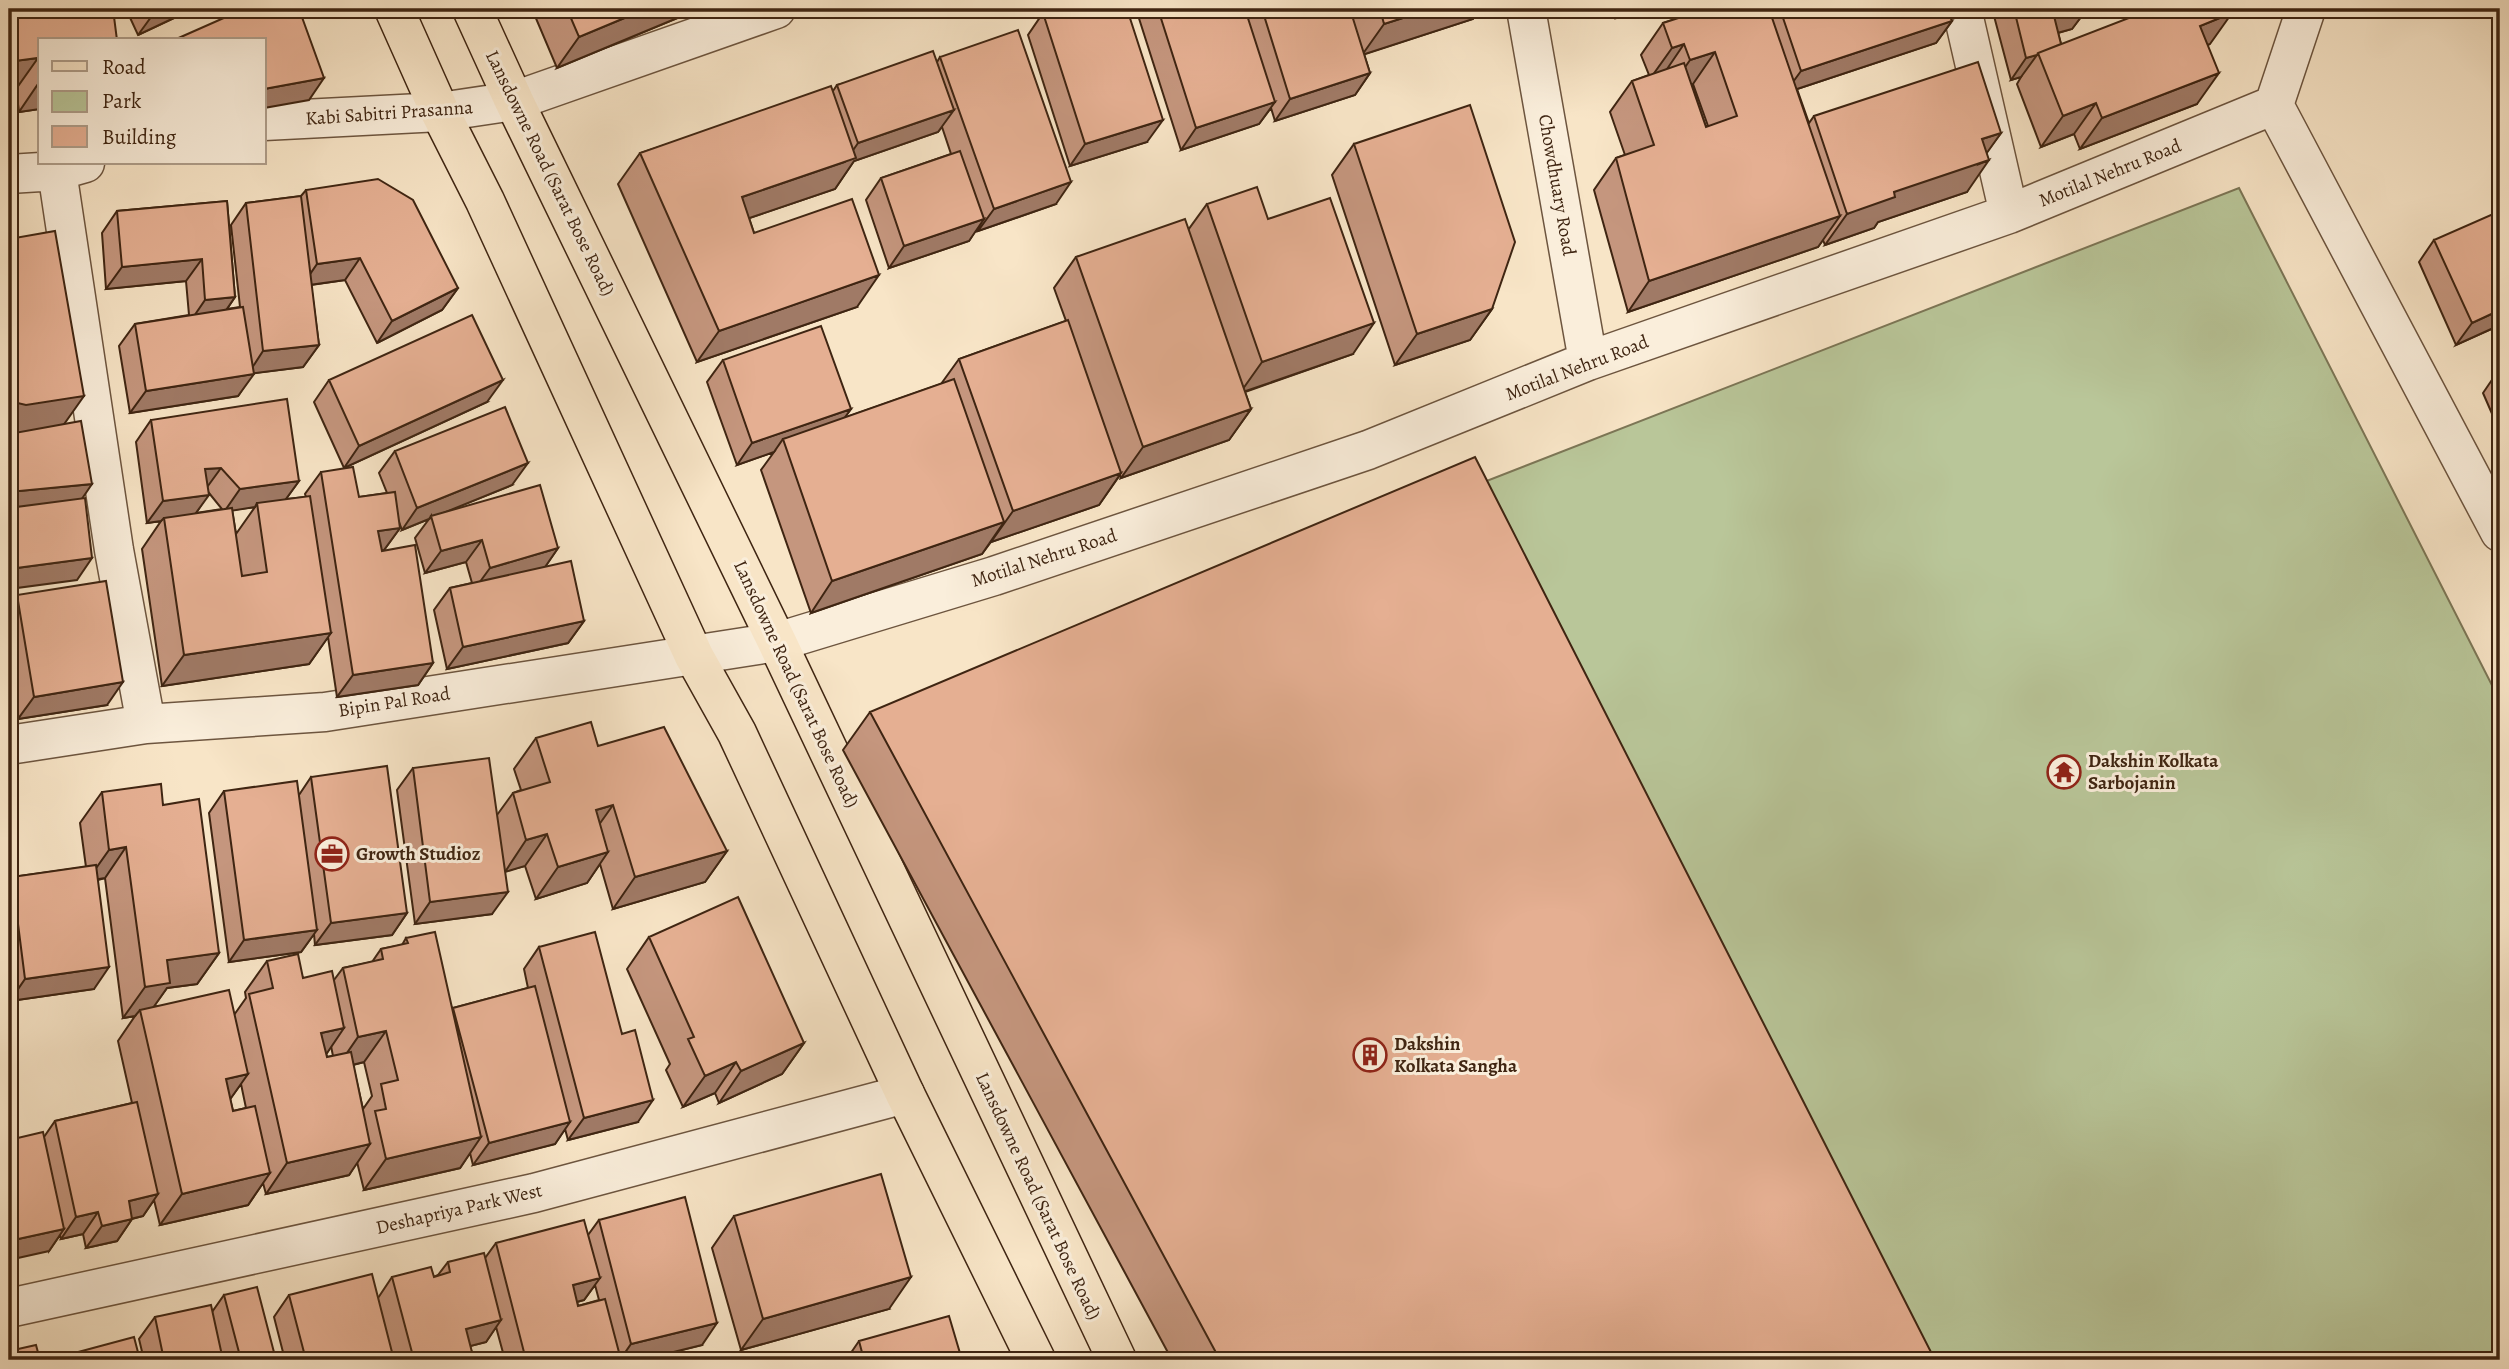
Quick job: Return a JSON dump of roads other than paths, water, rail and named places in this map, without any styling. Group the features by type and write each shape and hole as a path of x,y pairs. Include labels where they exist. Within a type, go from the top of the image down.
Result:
{"main road":[{"path":"394,9 694,656 737,733 905,1094 1036,1360"},
{"name":"Lansdowne Road (Sarat Bose Road)","path":"472,9 777,642 1117,1360"}],"street":[{"name":"Kabi Sabitri Prasanna","path":"266,121 440,113 514,101 776,9"},
{"name":"Chowdhuary Road","path":"1526,9 1588,361"},
{"path":"1962,9 2009,214"},
{"path":"2306,9 2274,104 2500,532"},
{"name":"Motilal Nehru Road","path":"777,642 994,576 1368,450 1588,361 2009,214 2274,104"},
{"path":"9,174 71,167 114,550 146,723"},
{"name":"Bipin Pal Road","path":"9,744 146,723 325,712 777,642"},
{"name":"Deshapriya Park West","path":"9,1308 534,1193 905,1094"}],"place":[{"name":"Dakshin Kolkata Sarbojanin","path":"2064,772"},
{"name":"Growth Studioz","path":"332,854"},
{"name":"Dakshin Kolkata Sangha","path":"1370,1055"}]}
